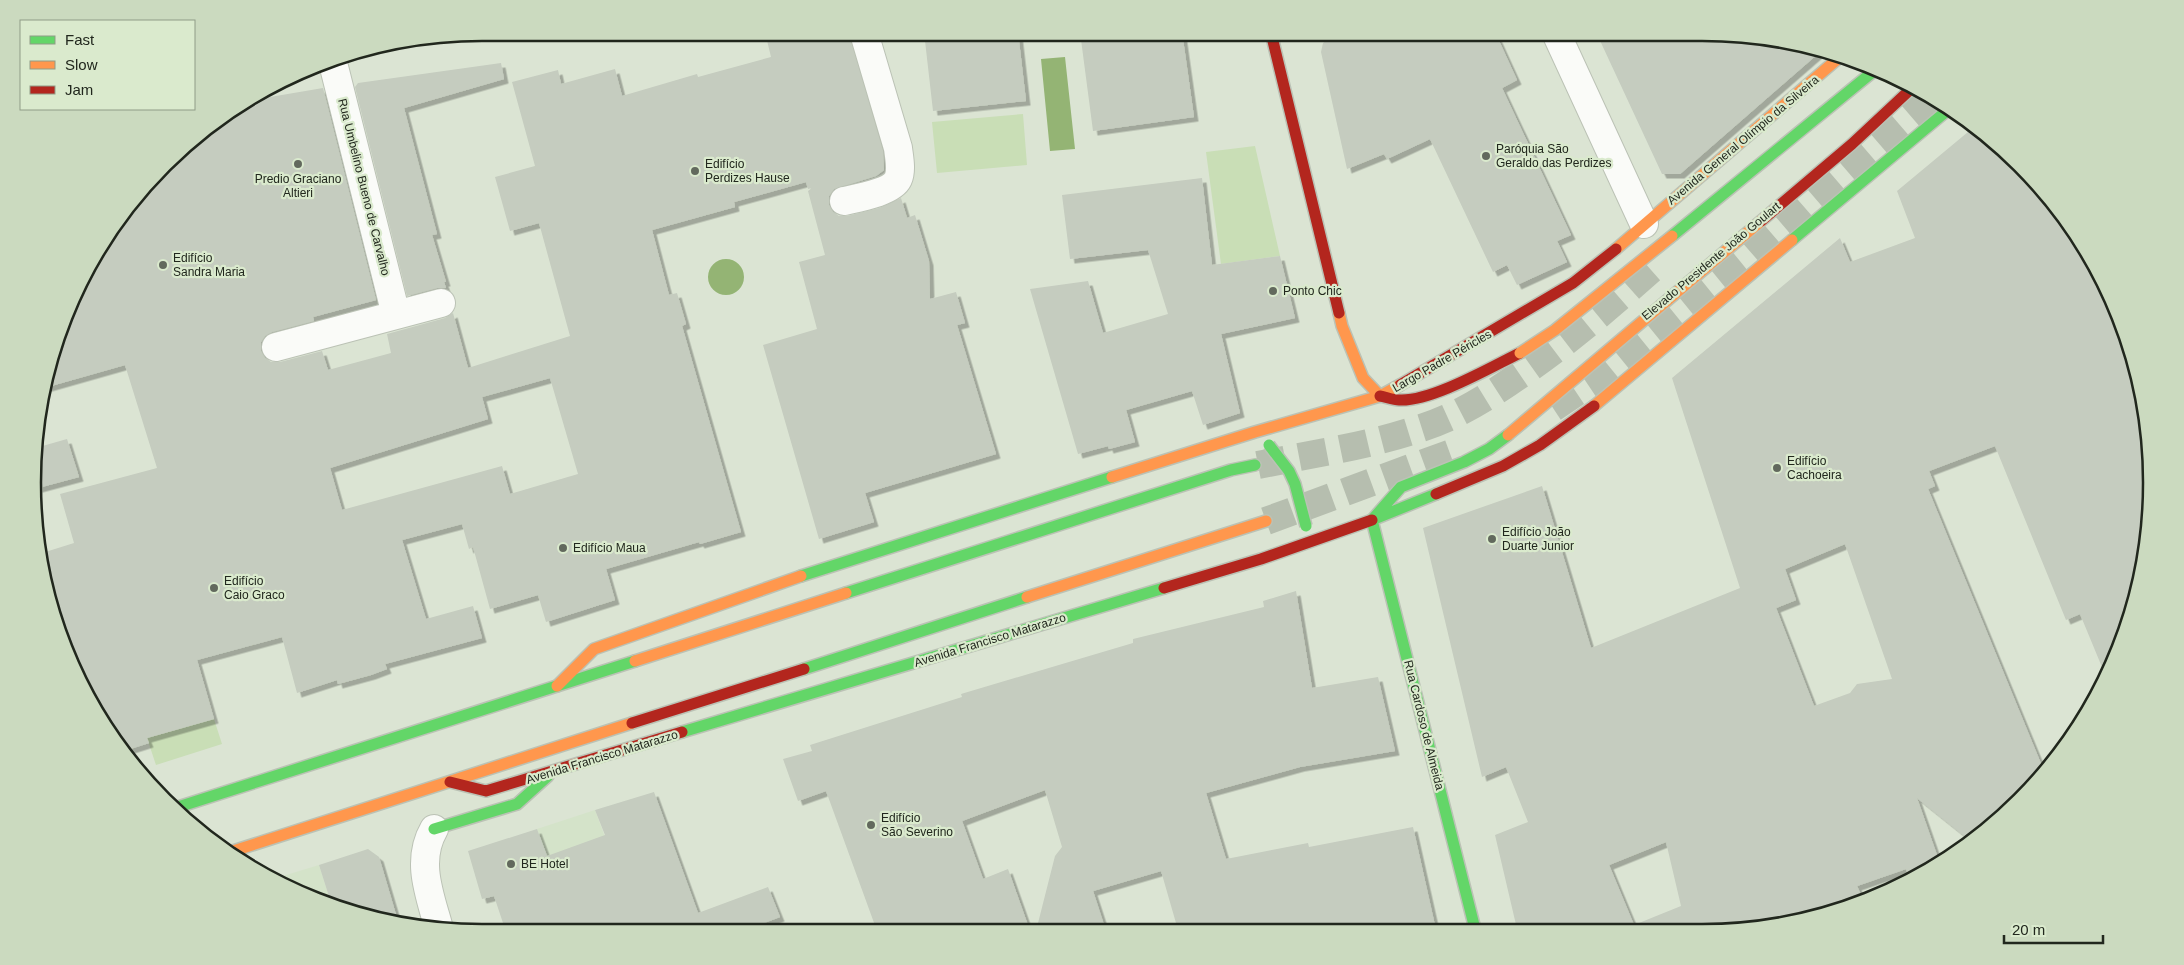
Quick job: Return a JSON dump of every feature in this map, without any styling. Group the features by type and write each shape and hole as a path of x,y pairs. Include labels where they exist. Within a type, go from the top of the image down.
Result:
{"main road":[{"name":"Largo Padre Péricles","path":"1273,41 1342,326 1363,378 1380,396 1455,354 1573,283 1644,224"},
{"name":"Avenida General Olímpio da Silveira","path":"1644,224 1834,62"},
{"path":"557,686 594,649 776,584 1255,432 1380,396 1400,400 1427,393 1464,379 1520,352 1555,330 1869,75"},
{"name":"Elevado Presidente João Goulart","path":"1508,435 1852,144 1907,92"},
{"path":"1372,520 1503,466 1540,445 1582,415 1943,114"},
{"path":"1255,432 1269,445 1289,470 1295,484 1310,541"},
{"name":"Avenida Francisco Matarazzo","path":"450,782 486,791 1261,559 1372,520 1402,487 1464,462 1489,449 1508,435"},
{"path":"182,806 1231,470 1254,465"},
{"name":"Rua Cardoso de Almeida","path":"1372,520 1473,924"},
{"name":"Avenida Francisco Matarazzo","path":"238,850 1266,521"},
{"path":"434,829 517,804 553,772"}],"street":[{"path":"844,201 892,186 898,180 899,173 898,148 867,41"},
{"path":"1560,41 1644,224"},
{"name":"Rua Umbelino Bueno de Carvalho","path":"334,68 396,315"},
{"path":"276,347 441,303"},
{"path":"434,829 429,838 425,856 425,872 437,921"}],"shaded area":[{"path":"1065,57 1075,149 1050,151 1041,59"},
{"path":"1023,114 1027,165 937,173 932,122"},
{"path":"1255,146 1280,256 1221,264 1206,152"},
{"path":"726,259 739,264 744,277 739,290 726,295 713,290 708,277 713,264"},
{"path":"214,719 222,744 156,765 147,738"},
{"path":"595,810 637,924 573,924 537,829"},
{"path":"319,865 329,895 314,890 283,876"}],"building":[{"path":"767,41 852,41 883,151 884,170 876,176 834,189 829,196 829,205 833,212 839,216 847,216 879,208 901,198 907,218 915,215 929,261 930,299 956,292 965,323 957,325 996,454 865,493 874,522 819,539 763,345 817,329 799,262 825,255 808,191 812,188 808,189 806,182 734,202 735,207 652,230 669,295 677,293 686,324 682,326 741,532 606,569 615,600 546,622 538,595 490,609 473,547 469,549 462,524 402,540 426,619 473,606 482,638 385,664 387,669 371,675 338,684 337,680 297,693 282,637 197,660 214,719 147,738 149,743 131,749 100,703 75,651 56,597 47,551 74,543 60,494 157,468 125,365 52,386 65,341 87,287 100,262 132,214 170,170 214,132 237,116 267,97 323,88 376,300 313,317 314,321 272,332 265,336 261,342 261,351 265,358 271,362 280,362 322,351 328,370 391,353 387,334 445,318 453,313 468,368 570,336 539,223 510,231 495,177 535,166 512,82 558,70 561,84 615,69 622,96 697,74 698,77 771,57","holes":["550,378 578,474 510,494 502,466 342,510 330,468 488,419 482,397"]},
{"path":"925,41 1019,41 1026,101 933,111"},
{"path":"1081,41 1183,41 1194,117 1093,131"},
{"name":"Paróquia São Geraldo das Perdizes","path":"1326,41 1499,41 1517,80 1502,88 1571,235 1557,241 1567,262 1517,285 1507,265 1493,272 1430,139 1387,159 1384,154 1347,169 1321,52 1323,43"},
{"path":"1600,41 1730,42 1759,45 1816,56 1680,174 1662,174"},
{"path":"501,63 504,79 404,108 437,234 432,235 446,282 444,282 446,288 437,288 407,296 355,87 358,83"},
{"path":"1969,131 2014,170 2052,214 2084,262 2109,314 2128,368 2134,396 2139,425 2143,482 2139,540 2128,597 2102,667 2080,614 2066,620 1995,446 1929,471 1935,486 1928,489 2041,764 2014,795 1965,836 1917,798 1937,855 1907,872 1906,869 1857,886 1860,894 1816,909 1759,920 1730,923 1636,924 1681,906 1666,842 1609,865 1634,924 1516,924 1495,835 1528,822 1506,767 1482,777 1423,528 1542,486 1591,648 1740,588 1672,378 1840,238 1850,262 1915,238 1897,191","holes":["1845,544 1892,679 1857,684 1850,693 1814,706 1776,608 1796,600 1785,569"]},
{"path":"1202,178 1212,265 1280,256 1295,318 1221,334 1240,413 1203,425 1192,391 1126,410 1135,442 1109,449 1108,446 1078,454 1030,289 1088,281 1103,333 1168,314 1148,250 1070,259 1062,195"},
{"path":"67,439 79,477 41,487 43,446"},
{"path":"1296,591 1312,688 1378,677 1395,751 1300,767 1206,793 1226,859 1308,843 1309,847 1413,827 1435,924 1176,924 1161,871 1093,891 1104,924 1038,924 1055,856 1062,847 1045,790 962,821 983,879 1008,869 1028,924 874,924 826,791 798,801 783,759 812,751 810,745 962,697 961,694 1133,643 1133,639 1264,607 1263,601"},
{"path":"654,792 698,913 768,887 780,917 761,924 503,924 494,896 482,899 468,851 537,829 547,856 605,835 595,810"},
{"path":"368,849 379,857 396,915 368,909 329,895 319,865"}],"tunnel":[{"path":"1553,408 1601,376 1741,262 1926,102"},
{"path":"1258,465 1381,440 1433,424 1455,414 1498,390 1547,356 1654,267"},
{"path":"1266,521 1457,451"}],"traffic: fast":[{"path":"1672,236 1869,75"},
{"path":"1792,240 1943,114"},
{"path":"1372,520 1401,487 1464,462 1489,449 1508,435"},
{"path":"1269,445 1289,471 1295,484 1306,526"},
{"path":"846,593 1231,470 1255,465"},
{"path":"801,576 1112,477"},
{"path":"1436,494 1372,520 1474,924"},
{"path":"682,732 1164,588"},
{"path":"804,669 1027,597"},
{"path":"182,806 635,661"},
{"path":"434,829 517,804 548,776"}],"traffic: slow":[{"path":"1616,249 1834,62"},
{"path":"1508,435 1761,221"},
{"path":"1520,353 1555,330 1672,236"},
{"path":"1594,406 1792,240"},
{"path":"1339,313 1342,326 1363,378 1380,396"},
{"path":"1112,477 1255,432 1380,396 1400,385"},
{"path":"1027,597 1266,521"},
{"path":"557,686 594,649 801,576"},
{"path":"635,661 846,593"},
{"path":"238,850 632,723"}],"traffic: jam":[{"path":"1273,41 1339,313"},
{"path":"1761,221 1852,144 1907,92"},
{"path":"1400,385 1573,283 1616,249"},
{"path":"1380,396 1394,400 1412,399 1444,390 1520,353"},
{"path":"1436,494 1503,466 1540,445 1594,406"},
{"path":"1164,588 1261,559 1372,520"},
{"path":"632,723 804,669"},
{"path":"450,782 486,791 682,732"}],"place":[{"name":"Paróquia São Geraldo das Perdizes","path":"1486,156"},
{"name":"Predio Graciano Altieri","path":"298,164"},
{"name":"Edifício Perdizes Hause","path":"695,171"},
{"name":"Edifício Sandra Maria","path":"163,265"},
{"name":"Ponto Chic","path":"1273,291"},
{"name":"Edifício Cachoeira","path":"1777,468"},
{"name":"Edifício João Duarte Junior","path":"1492,539"},
{"name":"Edifício Maua","path":"563,548"},
{"name":"Edifício Caio Graco","path":"214,588"},
{"name":"Edifício São Severino","path":"871,825"},
{"name":"BE Hotel","path":"511,864"}]}
